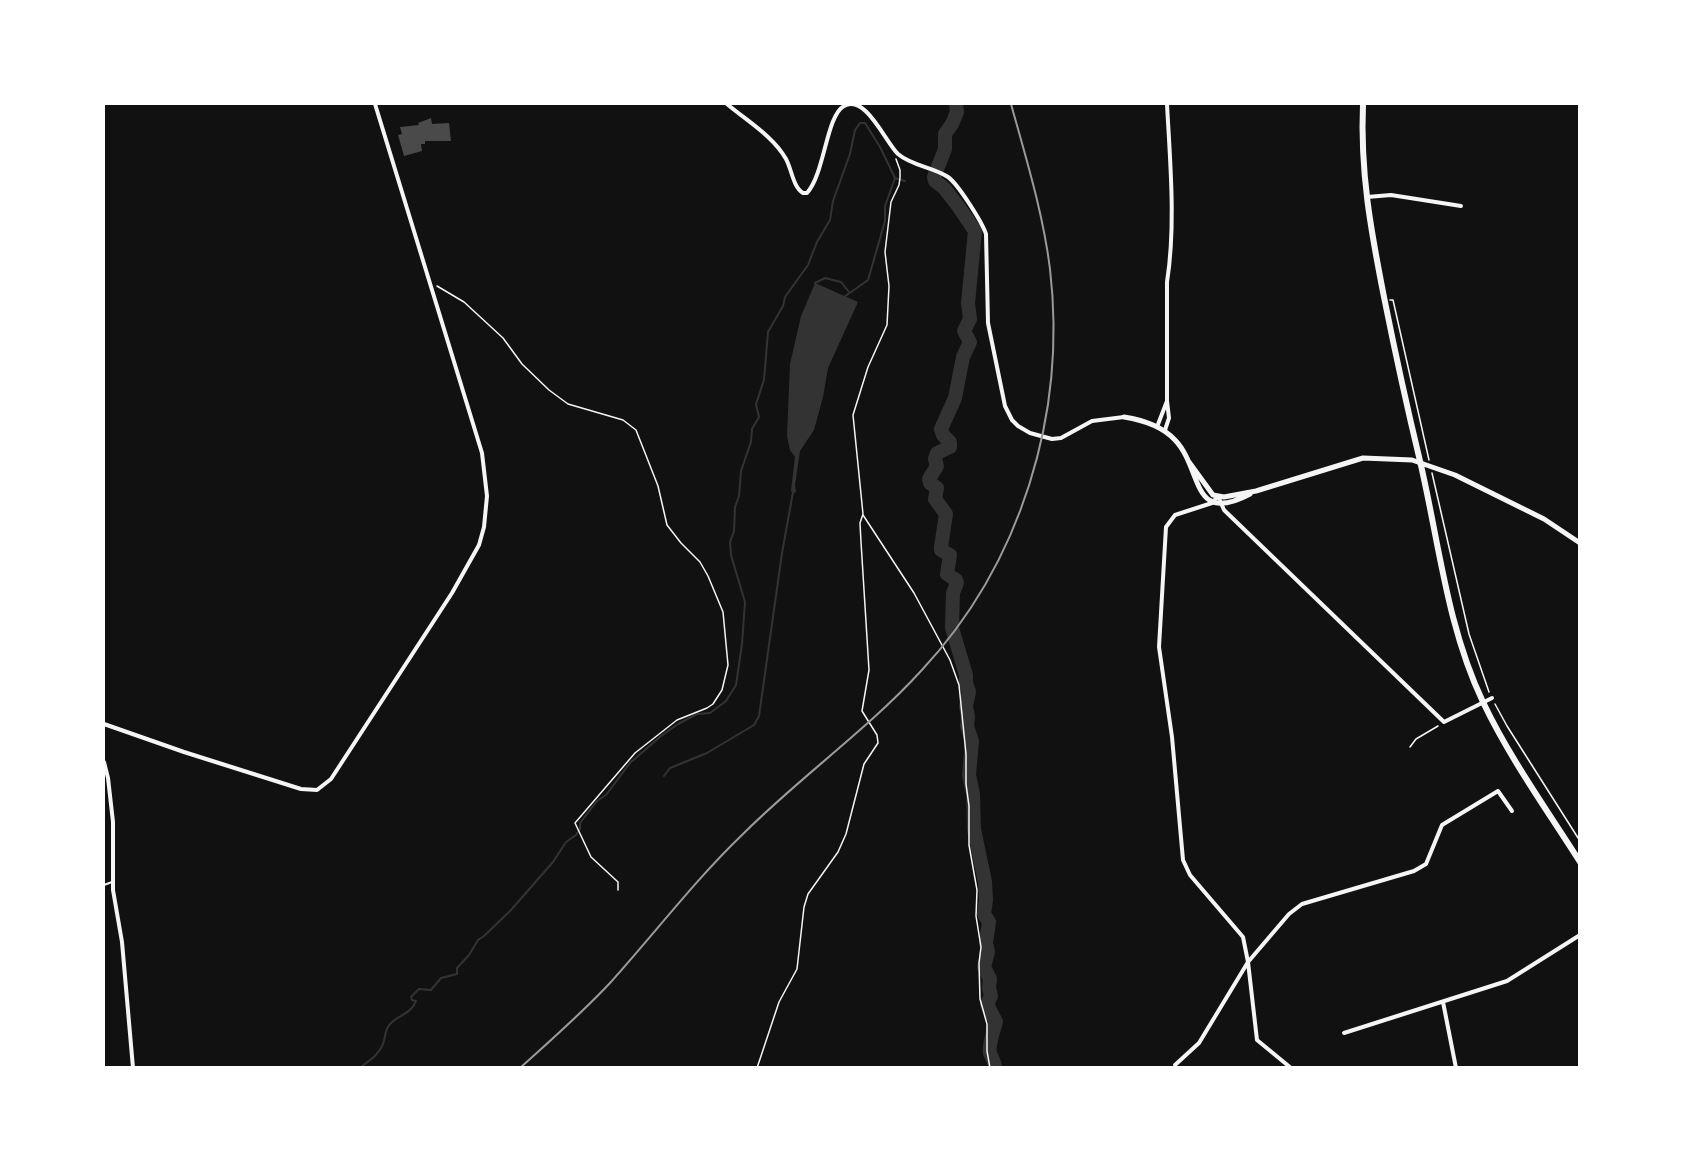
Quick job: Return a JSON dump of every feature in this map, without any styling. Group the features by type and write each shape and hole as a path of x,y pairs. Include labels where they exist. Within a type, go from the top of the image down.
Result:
{"main road":[{"path":"1363,104 1361,141 1366,197 1431,519 1459,638 1483,702 1522,770 1580,862"}],"street":[{"path":"104,724 183,752 301,789 318,790 331,779 470,564 479,545 488,496 482,453 375,104"},
{"path":"728,104 779,148 791,168 797,188 803,193 807,193 814,182 839,110 845,105 859,106 870,116 895,152 952,181 981,222 986,234 988,323 1005,406 1018,426 1030,433 1056,439 1092,421 1124,417 1165,430 1177,441 1207,489 1218,496 1224,510 1444,722 1492,698"},
{"path":"1165,430 1169,418 1167,282 1170,264 1171,214 1167,104"},
{"path":"1366,197 1391,195 1461,206"},
{"path":"1157,427 1167,401"},
{"path":"1291,1068 1257,1040 1243,937 1190,875 1184,860 1172,737 1160,647 1166,527 1175,515 1212,503 1222,504 1256,491 1363,458 1412,460 1455,475 1544,519 1580,543"},
{"path":"1189,462 1193,476 1212,503"},
{"path":"1212,503 1218,496 1256,491"},
{"path":"104,762 113,822 113,882 122,942 133,1068"},
{"path":"1175,1065 1199,1043 1248,962 1289,914 1302,904 1414,871 1426,864 1442,825 1497,791 1512,811"},
{"path":"1344,1033 1507,981 1580,935"},
{"path":"1443,1002 1456,1068"}],"lane":[{"path":"104,885 113,882"}],"path":[{"path":"757,1068 779,1002 796,969 808,894 838,852 846,834 861,769 878,746 877,735 862,711 869,670 860,523 863,514 853,415 868,367 887,325 889,286 885,252 890,210 900,178 895,152"},
{"path":"430,281 464,302 503,338 522,364 549,390 568,404 623,420 636,430 658,486 667,525 700,562 723,612 728,665 722,690 713,704 677,720 635,753 575,823 591,856 618,882 618,890"},
{"path":"1385,300 1393,300 1469,634 1492,698 1507,726 1580,841"},
{"path":"863,514 914,593 950,660 959,685 966,754 969,845 977,890 976,916 981,947 980,999 987,1023 987,1051 990,1068"},
{"path":"1410,747 1416,739 1444,722"}],"shaded area":[{"path":"815,283 858,302 828,368 814,430 800,451 796,492 793,493 791,491 795,457 790,450 787,436 790,364 801,316"}],"building":[{"path":"431,118 432,124 449,123 451,141 425,141 425,144 421,144 422,151 404,156 398,135 402,134 400,127 419,125 418,123"}],"waterway":[{"path":"956,104 957,112 945,134 945,149 934,177 975,231 968,303 970,319 964,331 970,342 963,357 955,398 941,429 950,442 950,447 937,453 935,459 937,466 929,479 930,483 937,488 935,499 946,514 941,550 950,555 947,574 957,583 953,593 952,628 969,692 966,706 967,726 972,741 969,775 973,794 974,829 985,882 984,914 989,922 986,943 988,952 984,967 990,979 991,996 987,1004 996,1022 990,1050 995,1068"},
{"path":"360,1068 379,1051 386,1031 394,1020 414,1005 416,1001 411,997 419,989 431,990 441,978 457,974 457,968 469,955 478,940 511,910 553,862 566,842 576,835 580,829 580,823 597,801 606,795 630,763 678,724 697,714 710,713 726,701 736,685 745,602 731,555 730,542 734,531 741,471 751,442 752,429 759,417 756,404 764,380 768,332 783,306 785,297 808,265 817,242 830,220 833,201 850,154 855,130 860,123 865,123 895,178 905,181"},
{"path":"844,297 868,280 885,221 885,206 895,178"},
{"path":"815,283 825,278 841,282 849,292"},
{"path":"664,776 670,768 707,753 754,725 759,716 793,492"}],"railway":[{"path":"520,1068 610,983 692,888 743,834 900,693 956,629 986,583 1010,535 1029,484 1043,432 1051,378 1053,324 1047,248 1039,206 1011,104"}]}
